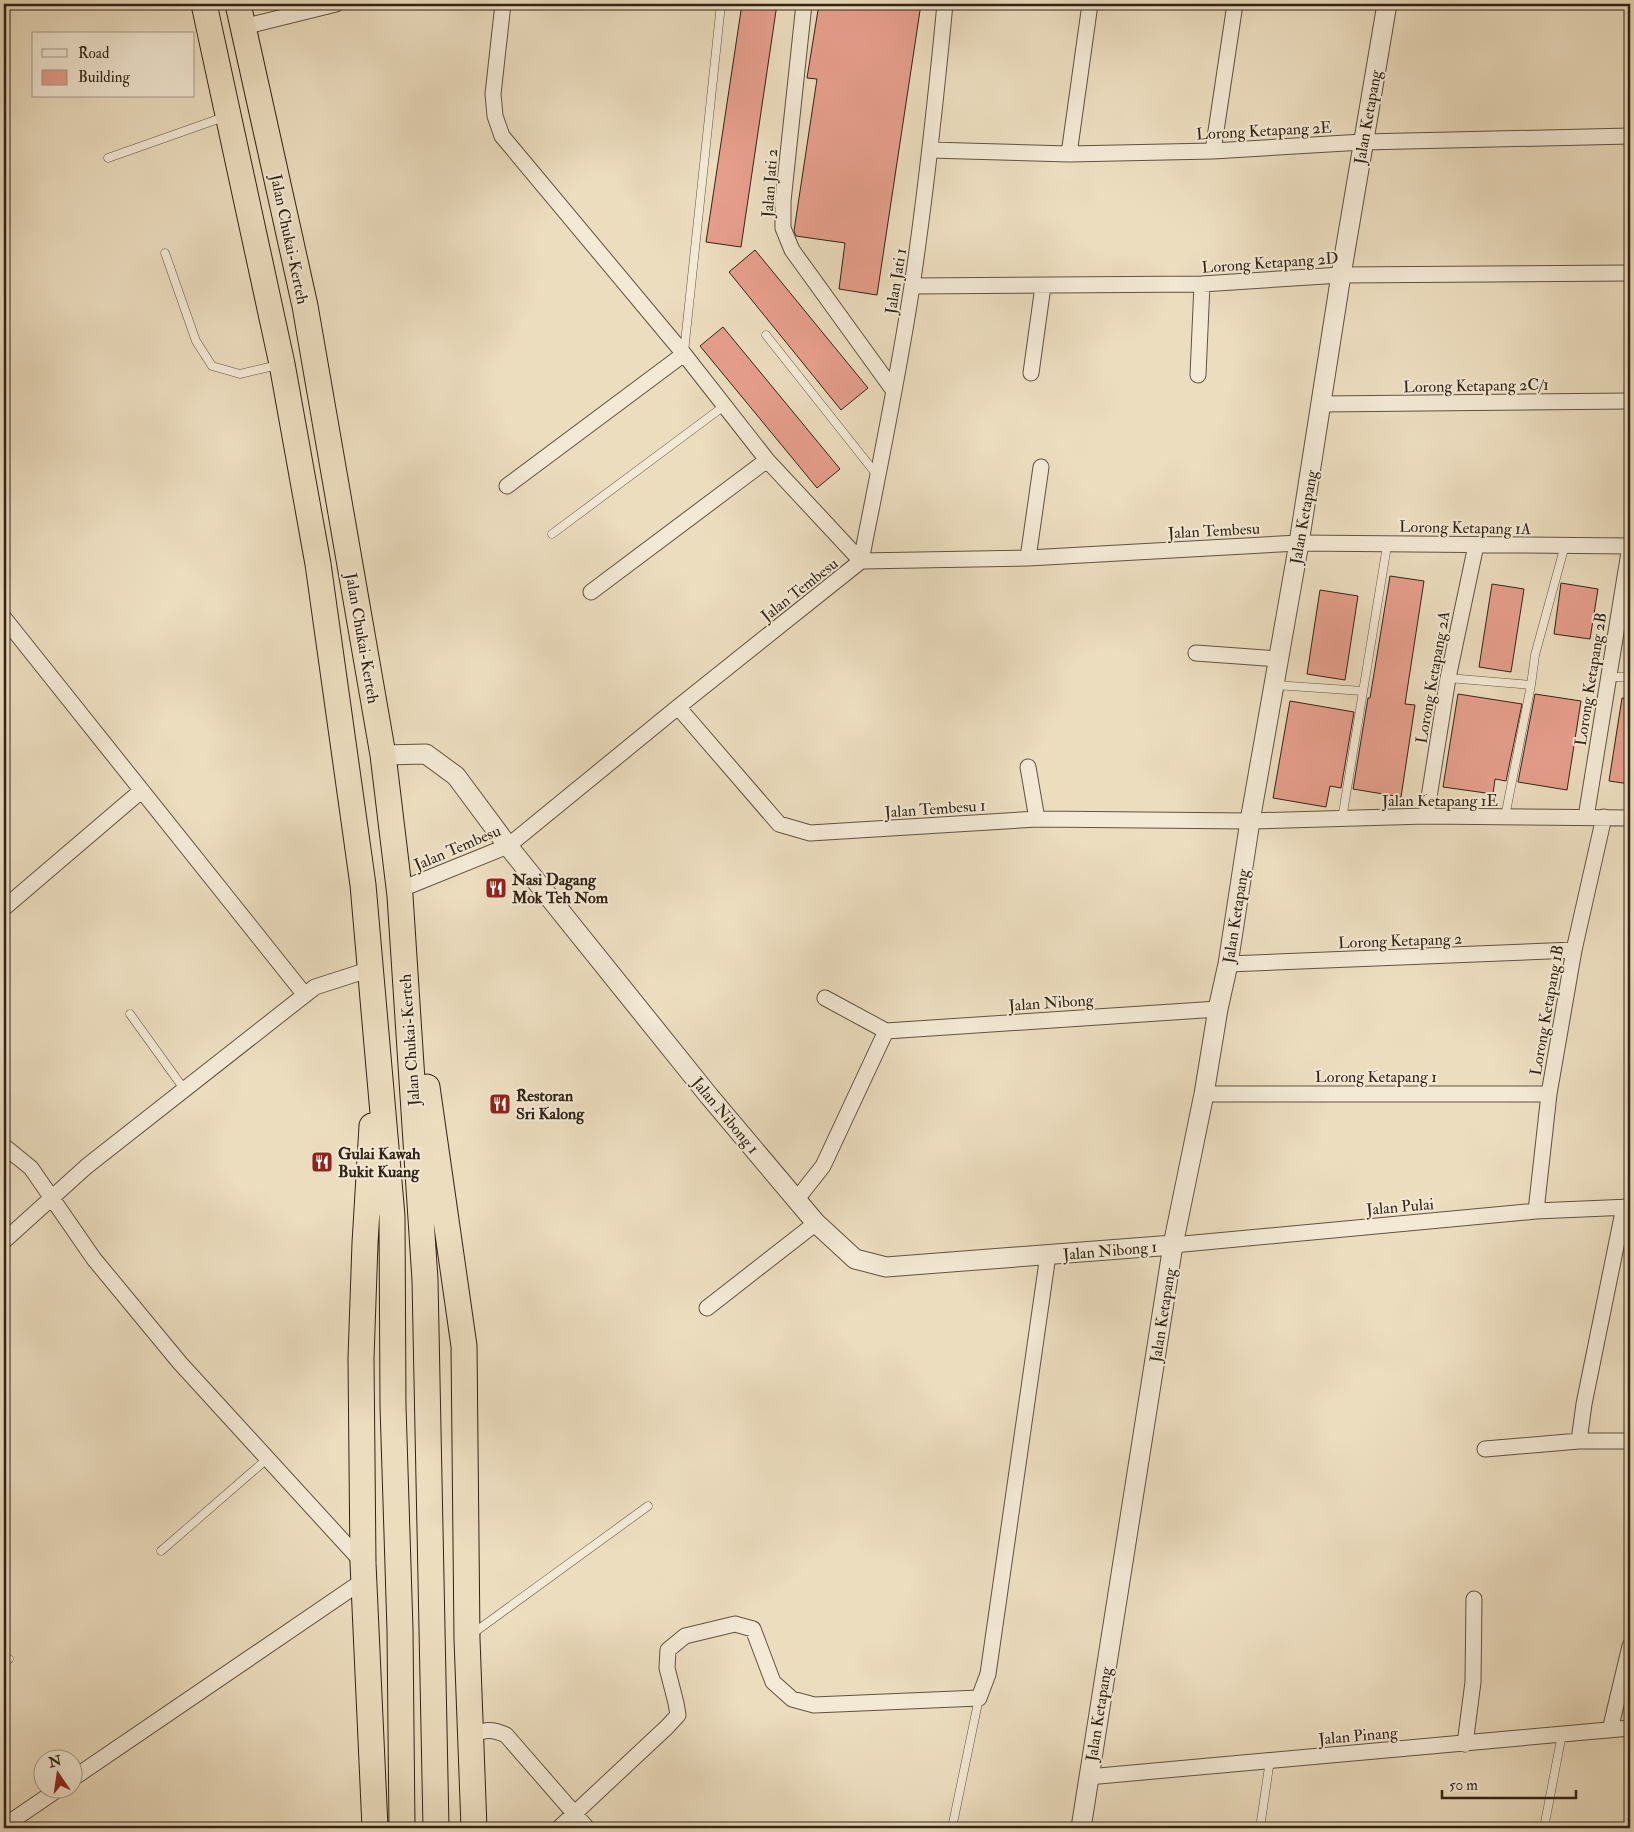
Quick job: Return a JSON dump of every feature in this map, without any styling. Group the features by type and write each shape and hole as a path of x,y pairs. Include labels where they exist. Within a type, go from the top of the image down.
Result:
{"highway":[{"name":"Jalan Chukai-Kerteh","path":"204,4 282,364 318,564 363,886 392,1216 393,1406 400,1630 402,1828"},
{"name":"Jalan Chukai-Kerteh","path":"240,15 305,306 383,755 400,893 425,1280 436,1828"},
{"path":"400,893 464,1346 467,1638 474,1828"},
{"path":"375,1828 364,1572 361,1348 365,1243 378,1042"}],"street":[{"path":"240,15 336,4"},
{"path":"503,4 493,94 495,116 502,136 684,354 767,460 861,561"},
{"name":"Jalan Jati 2","path":"804,4 783,201 783,228 792,250 894,391"},
{"name":"Jalan Jati 1","path":"861,561 912,286 930,150 945,4"},
{"path":"1069,154 1090,4"},
{"path":"1213,151 1235,4"},
{"name":"Jalan Ketapang","path":"1080,1828 1173,1245 1228,964 1250,821 1299,543 1341,275 1387,4"},
{"name":"Lorong Ketapang 2E","path":"930,150 1069,154 1213,151 1363,142 1630,136"},
{"name":"Lorong Ketapang 2D","path":"912,286 1202,284 1341,275 1630,273"},
{"path":"1198,375 1202,284"},
{"path":"1031,373 1043,286"},
{"path":"507,486 684,354"},
{"name":"Lorong Ketapang 2C/1","path":"1322,404 1630,401"},
{"path":"591,592 767,460"},
{"path":"1028,558 1041,467"},
{"name":"Lorong Ketapang 1A","path":"1299,543 1630,546"},
{"name":"Jalan Tembesu","path":"400,893 508,846 861,561 1028,558 1299,543"},
{"name":"Lorong Ketapang 2A","path":"1426,816 1448,678 1476,545"},
{"name":"Lorong Ketapang 2B","path":"1586,817 1630,546"},
{"path":"4,618 305,995"},
{"path":"1196,652 1279,659"},
{"name":"Jalan Tembesu 1","path":"678,707 779,824 810,833 1037,819 1250,821"},
{"name":"Jalan Nibong 1","path":"383,755 426,754 456,776 508,846 709,1096 816,1223 855,1259 886,1267 1173,1245"},
{"path":"1028,767 1037,819"},
{"path":"4,908 142,790"},
{"name":"Jalan Ketapang 1E","path":"1250,821 1426,816 1630,818"},
{"name":"Lorong Ketapang 1B","path":"1536,1211 1549,1094 1574,950 1604,817"},
{"name":"Lorong Ketapang 2","path":"1228,964 1574,950"},
{"path":"4,1241 87,1166 315,987 371,969"},
{"path":"797,1199 823,1166 886,1031 825,998"},
{"name":"Jalan Nibong","path":"886,1031 1218,1009"},
{"name":"Lorong Ketapang 1","path":"1204,1094 1549,1094"},
{"path":"4,1146 30,1168 94,1259 180,1363 268,1458 364,1572 82,1772"},
{"path":"1579,1441 1584,1404 1627,1207"},
{"name":"Jalan Pulai","path":"1173,1245 1536,1211 1627,1207"},
{"path":"707,1308 816,1223"},
{"path":"560,1828 678,1715 667,1668 668,1650 685,1636 735,1624 753,1629 773,1682 792,1699 814,1705 979,1698 988,1674 1048,1254"},
{"path":"1485,1449 1579,1441 1630,1441"},
{"path":"1465,1744 1473,1682 1474,1598"},
{"path":"1610,1730 1630,1646"},
{"name":"Jalan Pinang","path":"1088,1777 1630,1728"},
{"path":"470,1735 487,1730 497,1731 506,1735 587,1828"},
{"path":"4,1826 43,1800"}],"lane":[{"path":"684,354 721,4"},
{"path":"108,158 228,115"},
{"path":"165,254 196,341 212,366 240,374 282,364"},
{"path":"766,335 878,476"},
{"path":"552,534 724,406"},
{"path":"1505,817 1531,685 1535,655 1565,545"},
{"path":"1342,818 1386,552"},
{"path":"1608,677 1630,678"},
{"path":"1448,678 1531,685"},
{"path":"1275,685 1363,691"},
{"path":"130,1014 184,1089"},
{"path":"161,1551 268,1458"},
{"path":"467,1638 648,1506"},
{"path":"952,1828 979,1698"},
{"path":"1544,1828 1562,1734"},
{"path":"1260,1828 1270,1760"}],"building":[{"path":"742,4 777,4 741,247 706,242"},
{"path":"819,4 921,4 877,295 839,289 845,243 796,236 794,231 817,79 807,78"},
{"path":"755,250 868,388 841,410 729,272"},
{"path":"723,327 840,469 817,488 700,346"},
{"path":"1390,576 1424,581 1405,704 1415,705 1401,797 1353,789"},
{"path":"1561,583 1598,589 1590,639 1554,634"},
{"path":"1492,584 1524,589 1511,672 1479,667"},
{"path":"1320,590 1358,596 1345,680 1307,674"},
{"path":"1458,694 1522,704 1506,781 1495,779 1493,794 1443,787"},
{"path":"1535,694 1581,701 1567,790 1518,782"},
{"path":"1622,698 1630,699 1630,784 1609,781"},
{"path":"1290,701 1354,712 1341,788 1330,786 1326,807 1273,798"}],"place":[{"name":"Nasi Dagang Mok Teh Nom","path":"496,888"},
{"name":"Restoran Sri Kalong","path":"500,1104"},
{"name":"Gulai Kawah Bukit Kuang","path":"322,1162"}]}
